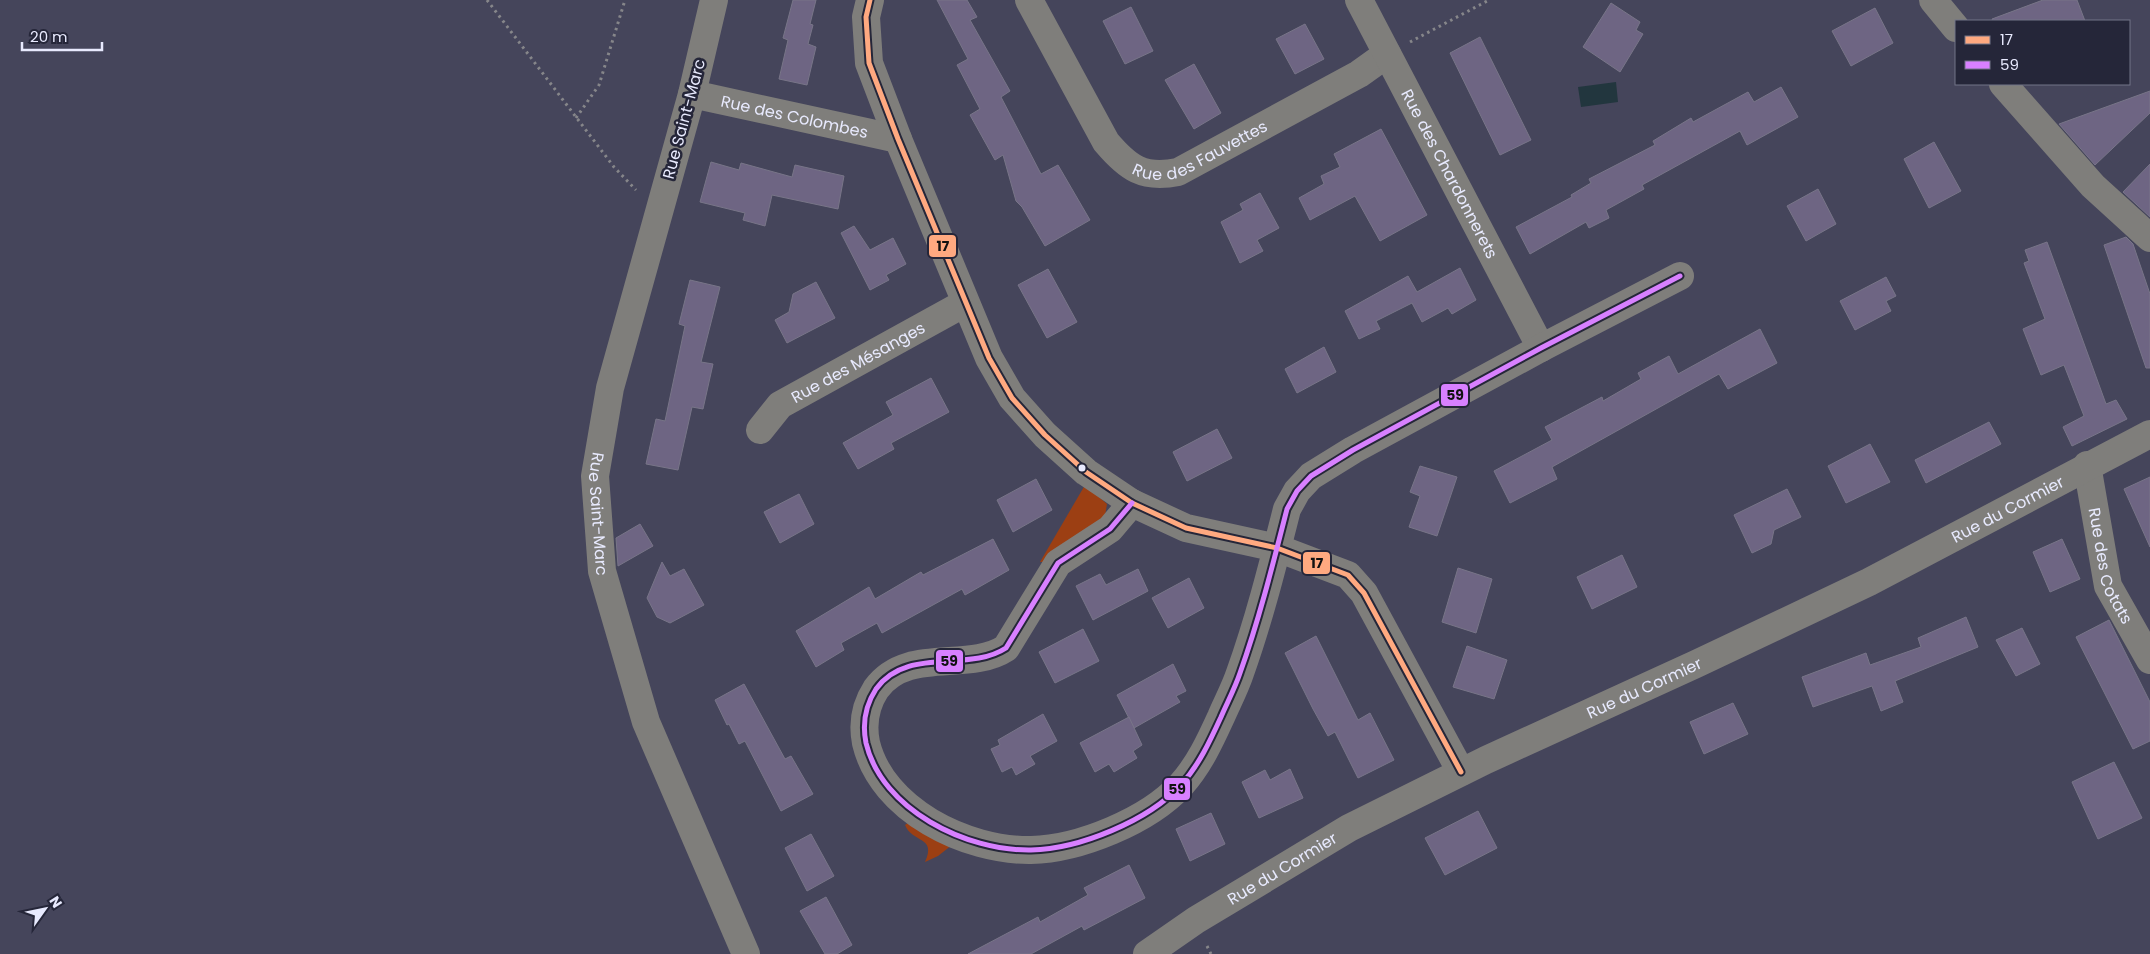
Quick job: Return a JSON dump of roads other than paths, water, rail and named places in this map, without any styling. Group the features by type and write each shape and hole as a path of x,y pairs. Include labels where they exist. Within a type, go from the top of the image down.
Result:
{"street":[{"name":"Rue Saint-Marc","path":"714,0 692,94 610,388 596,476 602,571 646,722 746,954"},
{"path":"870,0 866,16 869,63 965,302 989,358 1012,398 1045,435 1086,472 1132,503 1186,528 1277,548 1348,575 1364,593 1461,772"},
{"name":"Rue des Fauvettes","path":"1029,0 1106,142 1122,160 1144,173 1161,175 1178,172 1359,74 1387,54"},
{"name":"Rue des Chardonnerets","path":"1359,0 1541,348"},
{"path":"1933,0 1955,27"},
{"path":"2004,85 2093,186 2150,238"},
{"name":"Rue des Colombes","path":"692,94 898,139"},
{"path":"1132,503 1110,529 1058,563 1006,648 996,654 985,657 933,661 913,665 898,671 884,681 876,690 865,711 864,732 869,752 883,781 904,805 940,828 981,844 1031,850 1079,843 1148,812 1180,786 1204,753 1240,674 1287,509 1297,491 1311,476 1353,450 1541,348 1680,276"},
{"name":"Rue des Mésanges","path":"760,430 780,405 965,302"},
{"name":"Rue du Cormier","path":"1147,954 1196,920 1349,828 1461,772 1869,582 2150,434"},
{"name":"Rue des Cotats","path":"2088,465 2108,586 2150,660"}],"water":[{"path":"1616,82 1618,102 1581,107 1578,87"}]}
